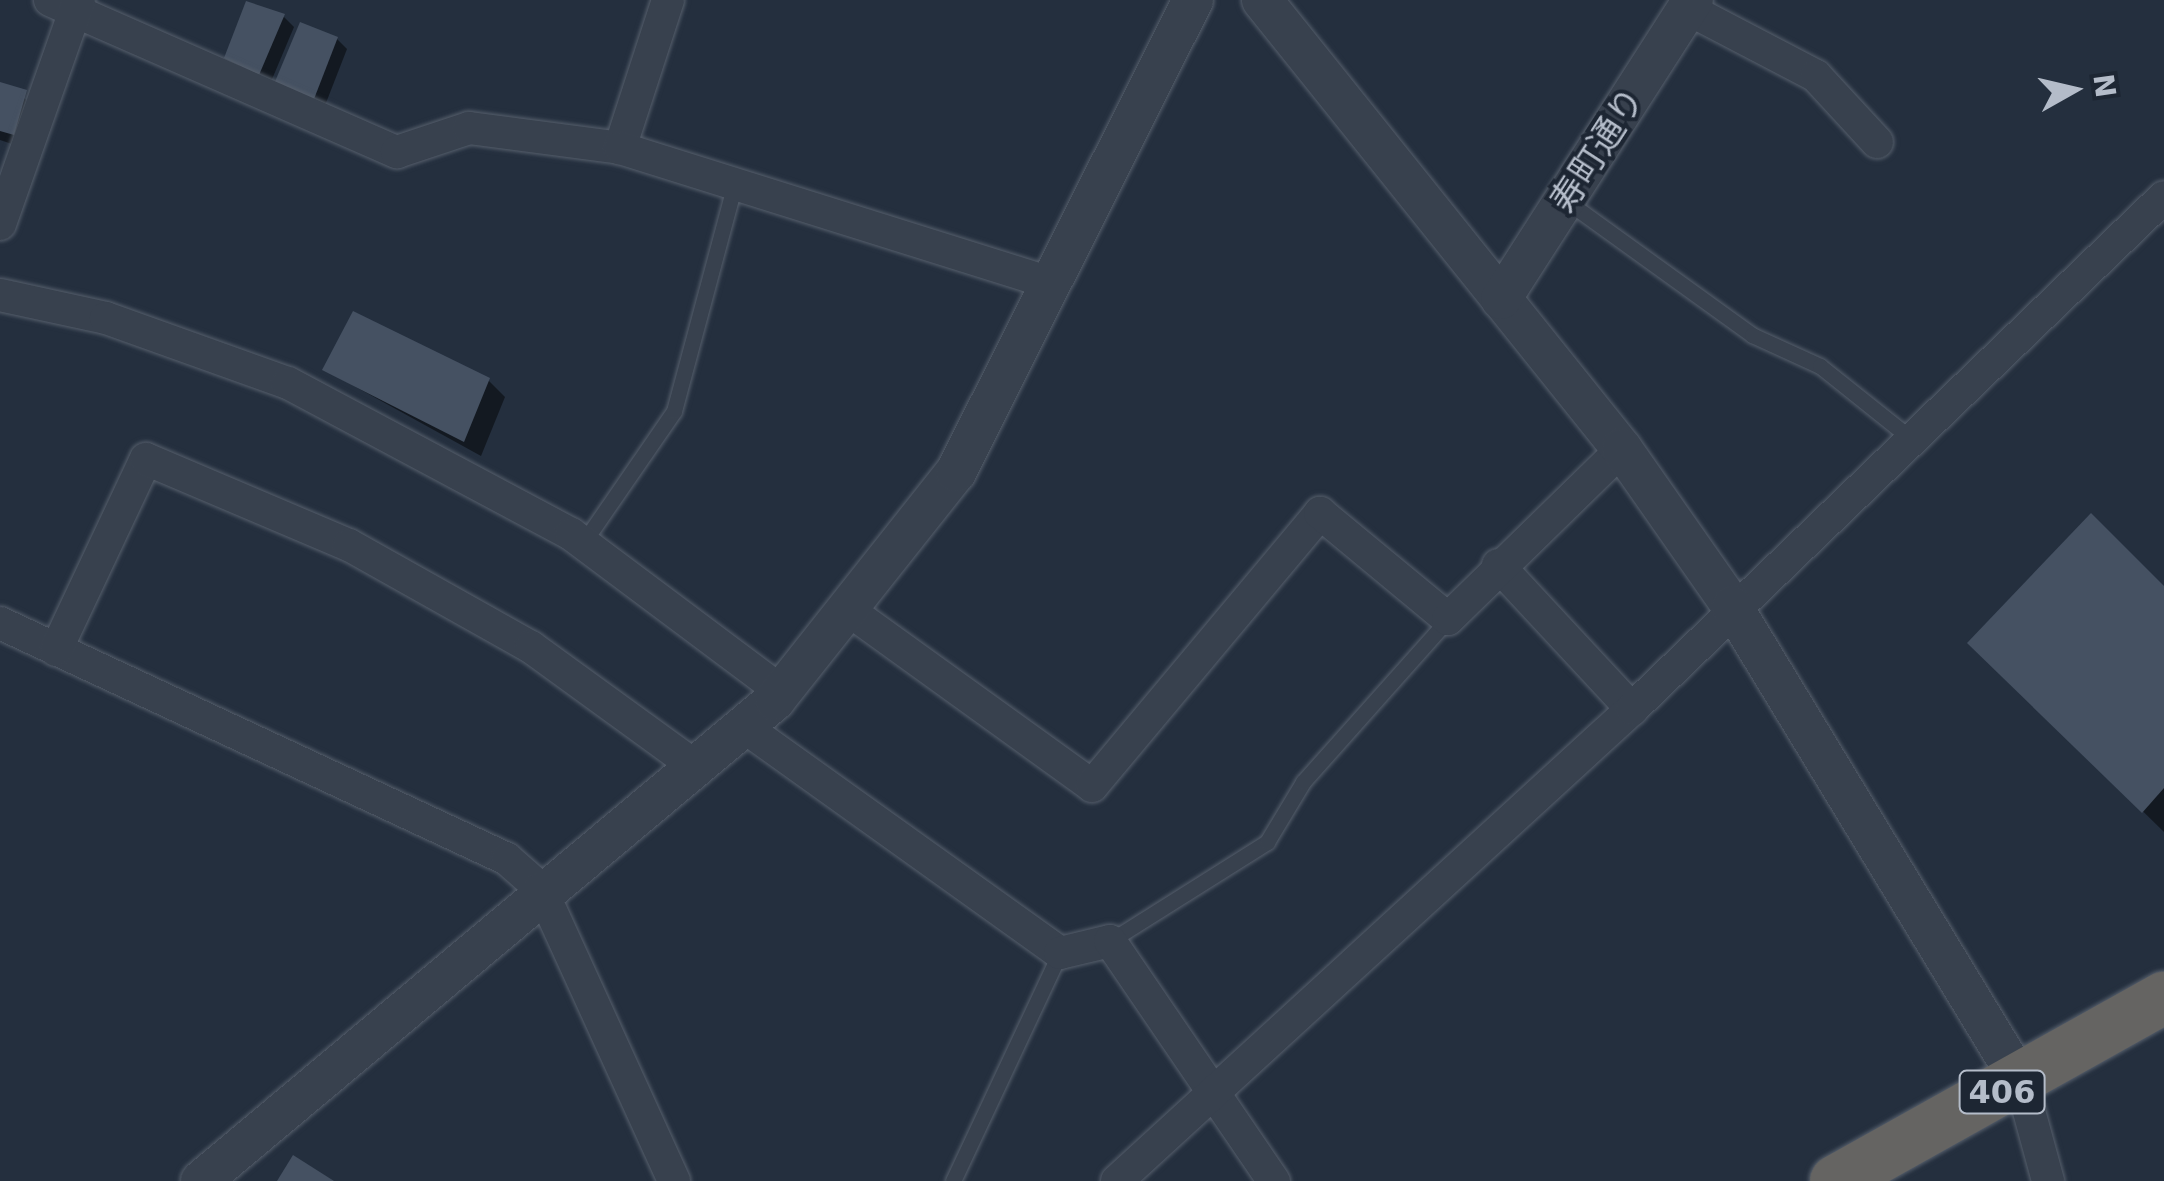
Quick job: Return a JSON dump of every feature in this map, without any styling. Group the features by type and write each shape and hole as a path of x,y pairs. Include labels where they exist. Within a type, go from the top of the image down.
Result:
{"highway":[{"name":"406","path":"1836,1181 2021,1082 2164,998"}],"street":[{"path":"620,148 668,0"},
{"path":"200,1181 541,889 782,692 956,472 1193,0"},
{"path":"1262,0 1622,449 1732,606 2021,1082 2048,1181"},
{"path":"0,224 68,3 397,152 468,128 620,148 1051,283"},
{"path":"1690,4 1816,76 1877,142"},
{"name":"寿町通り","path":"1500,299 1690,4"},
{"path":"1117,1181 1213,1088 1632,709 1732,606 1914,441 2164,197"},
{"path":"0,295 106,318 288,383 583,542 782,692"},
{"path":"847,610 1092,786 1320,513 1448,619 1498,565 1622,449"},
{"path":"56,650 146,458 349,545 531,647 695,766"},
{"path":"1498,565 1632,709"},
{"path":"0,623 507,859 541,889 660,1174"},
{"path":"743,726 1060,953 1110,941 1274,1181"}],"lane":[{"path":"583,542 674,411 735,184"},
{"path":"1565,200 1752,335 1820,366 1914,441"},
{"path":"1110,941 1267,842 1303,782 1448,619"},
{"path":"953,1181 1060,953"}],"building":[{"path":"246,1 285,14 259,75 224,58"},
{"path":"300,22 338,37 314,99 274,84"},
{"path":"0,82 27,90 14,135 0,131"},
{"path":"353,311 490,378 464,442 322,370"},
{"path":"2091,513 2164,586 2164,788 2142,813 1967,643"},
{"path":"293,1155 334,1181 277,1181"}]}
